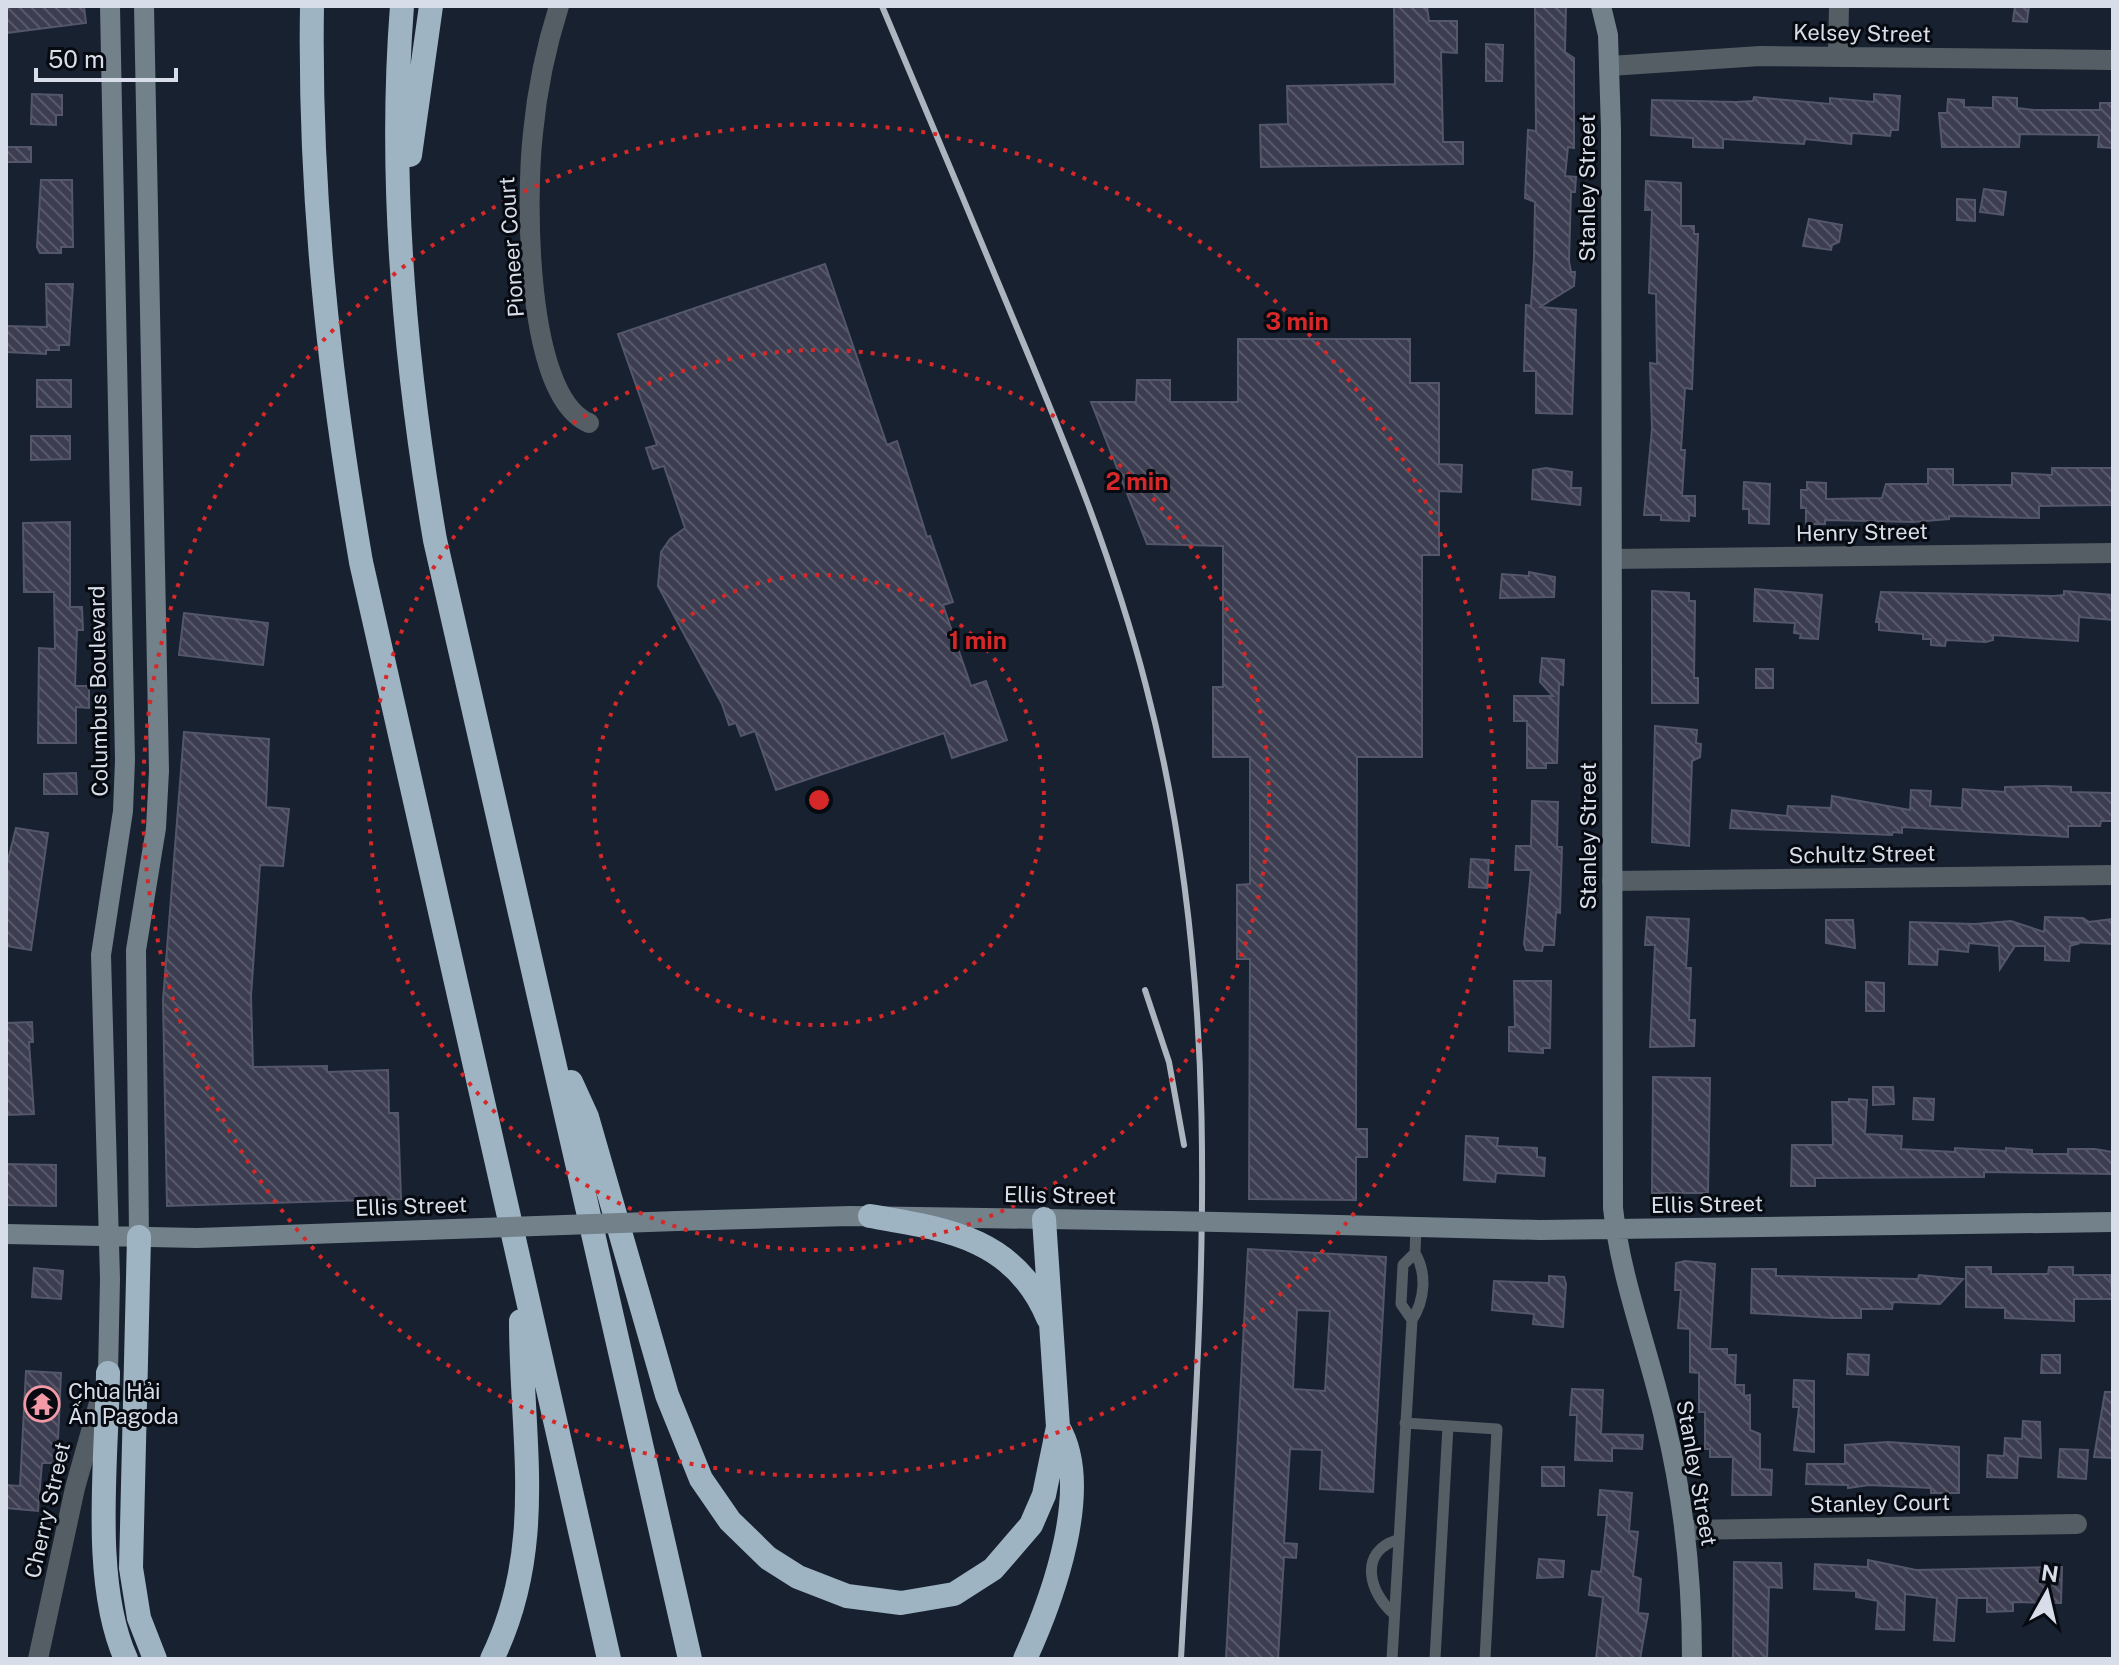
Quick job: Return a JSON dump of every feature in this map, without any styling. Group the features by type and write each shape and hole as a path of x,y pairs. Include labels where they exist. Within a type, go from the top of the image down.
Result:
{"highway":[{"path":"312,6 317,216 341,448 368,598 609,1659"},
{"path":"402,6 399,200 412,383 435,540 690,1659"},
{"path":"399,200 410,151 431,6"},
{"path":"554,1052 587,1117 682,1438 722,1511 768,1558 816,1586 865,1600 917,1602 954,1594 993,1569 1031,1525 1044,1495 1058,1427 1044,1219"},
{"path":"870,1216 943,1231 993,1249 1028,1282 1052,1328"},
{"path":"139,1237 131,1568 139,1618 155,1659"},
{"path":"492,1659 516,1595 527,1534 529,1477 522,1372 521,1279"},
{"path":"108,1373 106,1584 114,1627 126,1659"},
{"path":"1025,1659 1052,1592 1065,1536 1071,1458 1058,1427"}],"street":[{"name":"Columbus Boulevard","path":"108,1373 101,955 124,798 110,6"},
{"path":"139,1237 135,959 158,809 144,6"},
{"name":"Pioneer Court","path":"559,6 542,73 533,132 530,238 549,372 566,405 589,423"},
{"name":"Stanley Street","path":"1601,6 1610,66 1612,1174 1615,1229 1666,1423 1685,1530 1692,1659"},
{"path":"1838,57 1839,6"},
{"name":"Kelsey Street","path":"1610,66 1731,56 2113,60"},
{"name":"Henry Street","path":"1612,559 2113,553"},
{"path":"124,685 158,684"},
{"name":"Schultz Street","path":"1612,881 2113,875"},
{"name":"Ellis Street","path":"6,1234 139,1237 870,1216 1615,1229 2113,1222"},
{"name":"Cherry Street","path":"38,1659 77,1479 108,1373"},
{"name":"Stanley Court","path":"1685,1530 2077,1524"}],"lane":[{"path":"1392,1659 1412,1320 1421,1306 1423,1266 1415,1253 1416,1227"},
{"path":"1412,1320 1401,1304 1403,1265 1415,1253"},
{"path":"1405,1423 1497,1429 1485,1659"},
{"path":"1435,1659 1448,1426"},
{"path":"1394,1614 1380,1602 1371,1580 1375,1556 1388,1543 1397,1540"}],"building":[{"path":"6,6 84,6 86,23 6,33"},
{"path":"1394,6 1427,6 1429,21 1457,21 1457,53 1441,52 1443,142 1463,142 1463,164 1261,167 1260,125 1288,124 1287,86 1395,84"},
{"path":"1535,6 1566,6 1565,52 1574,58 1574,148 1568,147 1565,176 1576,177 1575,192 1571,192 1569,261 1571,272 1575,272 1574,286 1540,307 1576,310 1572,414 1536,413 1536,371 1524,371 1526,305 1531,306 1534,258 1535,202 1525,198 1528,130 1536,131"},
{"path":"2015,6 2029,6 2027,22 2013,21"},
{"path":"1486,44 1503,45 1502,81 1486,81"},
{"path":"32,94 62,95 62,115 56,115 56,125 31,124"},
{"path":"1874,94 1900,96 1898,130 1891,130 1890,136 1852,133 1851,144 1805,139 1804,144 1723,139 1723,148 1693,147 1693,138 1651,135 1652,100 1736,102 1753,101 1754,97 1830,104 1830,98 1874,102"},
{"path":"1993,97 2017,98 2017,108 2034,110 2100,110 2100,103 2113,103 2113,148 2098,147 2099,135 2020,134 2019,147 1942,147 1939,113 1947,113 1948,99 1964,100 1964,107 1993,108"},
{"path":"6,147 31,147 31,162 6,162"},
{"path":"41,180 72,180 73,247 61,247 61,253 40,253 37,247"},
{"path":"1646,181 1681,183 1681,226 1694,226 1694,234 1698,234 1692,389 1685,388 1681,450 1685,450 1682,496 1695,496 1695,516 1689,515 1689,521 1661,520 1661,515 1644,515 1652,429 1650,363 1657,364 1656,294 1649,293 1652,210 1645,210"},
{"path":"1984,189 2006,192 2003,215 1980,212"},
{"path":"1957,199 1975,200 1975,221 1957,220"},
{"path":"1809,219 1842,225 1839,242 1832,245 1831,250 1803,246"},
{"path":"825,264 887,445 897,441 927,537 930,536 953,602 943,605 971,686 986,681 1007,740 952,758 944,733 776,790 755,731 741,736 736,723 729,725 722,704 658,586 661,552 670,539 685,528 664,466 653,469 646,448 657,445 618,334"},
{"path":"46,284 73,284 69,345 59,345 59,350 46,350 46,354 6,352 6,326 47,327"},
{"path":"1238,339 1410,339 1410,383 1439,383 1439,464 1462,465 1461,492 1439,491 1439,555 1422,555 1422,757 1357,757 1356,1129 1367,1129 1367,1157 1356,1157 1356,1200 1249,1199 1250,959 1237,959 1237,885 1250,884 1250,757 1213,757 1213,687 1223,687 1223,546 1147,544 1091,402 1136,402 1137,380 1170,380 1170,402 1238,402"},
{"path":"37,380 71,380 71,407 37,407"},
{"path":"31,436 70,436 70,459 31,460"},
{"path":"1546,468 1572,472 1571,488 1581,488 1580,505 1532,499 1533,470"},
{"path":"2052,468 2113,468 2113,505 2039,506 2039,518 1949,516 1949,519 1913,522 1825,520 1825,524 1806,524 1806,508 1801,508 1801,490 1807,490 1807,482 1826,483 1826,499 1882,498 1886,484 1928,484 1928,469 1953,469 1953,485 2012,485 2012,473 2052,475"},
{"path":"1744,482 1770,484 1769,524 1749,523 1749,509 1743,509"},
{"path":"70,522 70,607 82,607 83,630 77,630 75,686 89,686 89,708 76,707 76,743 38,743 39,648 55,649 54,592 24,592 23,523"},
{"path":"1529,572 1555,577 1554,597 1500,598 1502,574 1529,576"},
{"path":"1755,589 1822,595 1818,639 1800,638 1801,634 1794,633 1795,623 1754,621"},
{"path":"1652,591 1689,593 1689,601 1695,601 1694,678 1698,678 1698,703 1652,703"},
{"path":"2064,591 2113,595 2113,620 2079,617 2078,641 1993,635 1993,640 1986,642 1946,640 1945,646 1931,645 1931,639 1923,639 1923,634 1879,630 1879,622 1876,622 1881,592 2054,596 2064,595"},
{"path":"184,613 268,623 263,665 179,655"},
{"path":"1542,658 1564,660 1563,685 1559,684 1557,763 1546,763 1546,768 1527,768 1527,721 1514,721 1514,696 1553,696 1540,682"},
{"path":"1756,669 1773,669 1773,688 1756,688"},
{"path":"1655,726 1697,730 1696,743 1701,744 1700,757 1692,761 1689,846 1652,842"},
{"path":"184,732 269,739 266,807 289,809 283,866 260,865 251,996 253,1067 327,1066 327,1072 388,1070 389,1113 398,1113 401,1199 167,1206 163,1000"},
{"path":"76,773 77,794 44,794 44,774"},
{"path":"2005,787 2071,787 2071,792 2113,793 2113,821 2101,821 2100,826 2068,826 2068,837 1902,827 1902,833 1893,832 1892,835 1730,828 1732,810 1787,816 1788,806 1831,808 1832,796 1910,810 1911,790 1931,791 1930,806 1962,808 1963,789 2005,792"},
{"path":"1532,801 1558,802 1557,847 1562,847 1560,913 1556,912 1554,945 1543,945 1542,951 1526,950 1524,944 1531,870 1515,870 1516,846 1531,846"},
{"path":"16,828 48,833 31,950 6,946 9,872 6,868"},
{"path":"1471,859 1489,860 1487,888 1469,887"},
{"path":"1647,917 1689,919 1686,968 1691,968 1689,1020 1695,1020 1694,1046 1650,1047 1655,945 1645,945"},
{"path":"2045,917 2083,918 2089,922 2113,919 2113,944 2071,942 2077,944 2070,946 2069,961 2045,960 2045,946 2015,946 2000,969 1999,946 1969,943 1968,952 1938,949 1937,965 1909,964 1910,922 1975,924 2011,921 2044,932"},
{"path":"1826,920 1853,920 1855,948 1826,943"},
{"path":"1514,981 1551,981 1550,1048 1543,1048 1543,1053 1509,1051 1509,1027 1515,1027"},
{"path":"1866,982 1884,983 1884,1011 1866,1011"},
{"path":"32,1022 33,1042 29,1042 34,1114 6,1115 6,1023"},
{"path":"1653,1077 1710,1078 1708,1193 1652,1193"},
{"path":"1873,1087 1893,1087 1894,1104 1873,1105"},
{"path":"1914,1098 1934,1099 1933,1120 1913,1119"},
{"path":"1849,1099 1867,1100 1865,1134 1902,1136 1901,1149 1955,1152 1955,1148 2006,1151 2006,1148 2032,1150 2032,1154 2068,1154 2068,1149 2095,1149 2113,1152 2112,1174 1984,1172 1984,1177 1815,1178 1815,1186 1791,1186 1792,1145 1833,1145 1832,1102 1849,1102"},
{"path":"1466,1136 1498,1138 1497,1146 1537,1148 1537,1157 1545,1158 1544,1176 1496,1173 1495,1182 1464,1180"},
{"path":"6,1164 56,1165 56,1206 6,1205"},
{"path":"1248,1249 1386,1257 1373,1492 1320,1489 1322,1450 1290,1449 1284,1543 1297,1544 1296,1558 1284,1557 1278,1659 1226,1659","holes":["1297,1310 1330,1311 1325,1391 1293,1389"]},
{"path":"1676,1263 1715,1264 1710,1349 1727,1349 1727,1355 1736,1355 1735,1385 1744,1385 1744,1396 1750,1395 1750,1430 1760,1434 1760,1469 1772,1470 1771,1495 1732,1495 1733,1457 1710,1457 1710,1449 1705,1449 1705,1412 1699,1412 1699,1373 1690,1372 1690,1329 1678,1328 1681,1290 1675,1290"},
{"path":"1966,1267 1991,1267 1991,1274 2048,1274 2049,1267 2073,1267 2073,1275 2110,1275 2113,1299 2074,1299 2074,1321 2005,1318 2005,1308 1966,1307"},
{"path":"34,1268 63,1271 61,1299 32,1297"},
{"path":"1752,1269 1776,1269 1776,1276 1918,1279 1919,1275 1963,1279 1940,1304 1893,1302 1892,1309 1861,1309 1861,1318 1833,1318 1751,1313"},
{"path":"1549,1276 1564,1277 1566,1284 1563,1327 1533,1324 1534,1314 1492,1310 1494,1281 1549,1283"},
{"path":"1848,1354 1869,1355 1868,1375 1847,1374"},
{"path":"2042,1355 2060,1355 2060,1373 2041,1373"},
{"name":"Chùa Hải Ấn Pagoda","path":"26,1371 61,1373 57,1463 42,1463 38,1511 6,1508 6,1485 20,1486"},
{"path":"1794,1380 1814,1381 1814,1452 1794,1450 1799,1407 1793,1407"},
{"path":"1572,1389 1603,1390 1601,1434 1643,1435 1642,1449 1612,1448 1612,1461 1575,1460 1577,1415 1570,1415"},
{"path":"2105,1392 2113,1392 2113,1458 2094,1457"},
{"path":"2023,1421 2040,1422 2041,1458 2018,1456 2017,1478 1987,1477 1988,1455 2004,1456 2005,1438 2022,1439"},
{"path":"1888,1442 1959,1447 1959,1493 1931,1493 1931,1488 1869,1485 1848,1488 1848,1485 1806,1484 1807,1464 1845,1464 1845,1445"},
{"path":"2060,1449 2088,1450 2086,1479 2058,1477"},
{"path":"1542,1467 1564,1467 1564,1486 1542,1486"},
{"path":"1600,1490 1632,1493 1629,1531 1638,1532 1633,1576 1641,1579 1638,1613 1648,1614 1640,1659 1596,1659 1603,1597 1589,1595 1592,1571 1601,1572 1607,1515 1598,1515"},
{"path":"1539,1559 1564,1561 1563,1577 1537,1578"},
{"path":"1868,1560 1916,1570 2062,1567 2061,1603 2013,1602 2013,1611 1987,1612 1987,1598 1957,1598 1954,1641 1934,1640 1937,1598 1905,1594 1904,1630 1876,1629 1878,1601 1856,1597 1856,1591 1814,1589 1815,1564 1868,1567"},
{"path":"1734,1562 1781,1563 1782,1588 1769,1587 1767,1659 1733,1659"}],"railway":[{"path":"882,6 1087,502 1133,639 1173,808 1190,929 1199,1050 1202,1171 1195,1413 1181,1659"},
{"path":"1145,990 1169,1062 1184,1145"}],"place":[{"name":"Chùa Hải Ấn Pagoda","path":"42,1404"}]}
